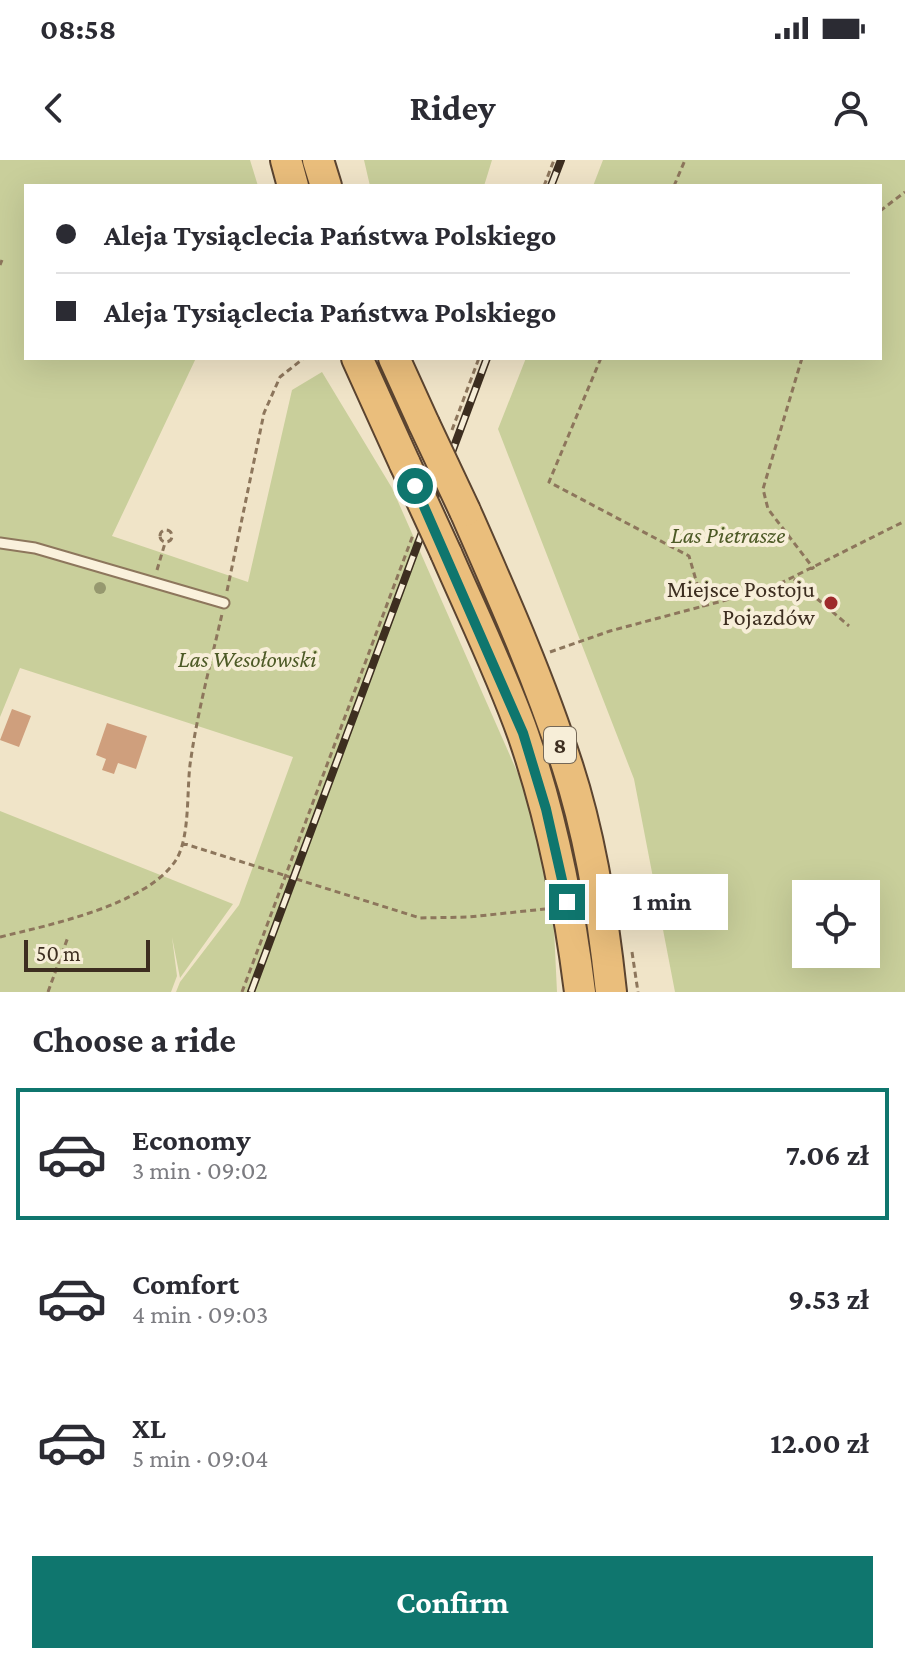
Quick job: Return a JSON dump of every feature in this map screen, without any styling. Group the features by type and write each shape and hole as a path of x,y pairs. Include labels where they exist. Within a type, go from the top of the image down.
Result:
{"highway":[{"path":"286,160 292,184"},
{"path":"318,160 325,184"},
{"name":"8","path":"358,360 446,553 523,733 546,809 567,902 580,992"},
{"name":"8","path":"395,360 438,428 465,511 531,663 580,811 595,878 611,992"}],"lane":[{"path":"0,543 21,544 224,603"}],"path":[{"path":"545,184 554,160"},
{"path":"675,184 685,160"},
{"path":"882,209 905,192"},
{"path":"438,428 478,360"},
{"path":"600,360 549,482 689,556 704,608"},
{"path":"801,360 763,489 768,509 814,569"},
{"path":"531,663 547,653 610,631 704,608 794,579 905,521"},
{"path":"242,992 413,536"},
{"path":"153,582 165,543"},
{"path":"794,579 849,626"},
{"path":"182,843 420,918 509,914 553,908 567,902"},
{"path":"0,937 93,912 136,891 166,871"},
{"path":"48,992 68,937"}],"green space":[{"name":"Las Wesołowski","path":"0,160 250,160 257,184 24,184 24,360 195,360 112,536 248,582 292,390 322,372 392,488 527,794 553,908 557,992 176,992 180,982 239,905 293,757 20,668 0,717"},
{"path":"364,160 492,160 485,184 370,184"},
{"name":"Las Pietrasze","path":"603,160 905,160 905,992 675,992 634,779 498,429 525,360 882,360 882,184 594,184"},
{"path":"0,811 233,904 180,978 172,937 177,976 171,992 0,992"}],"building":[{"path":"12,709 31,716 19,747 0,740"},
{"path":"107,723 147,736 136,769 118,763 114,774 102,770 106,759 96,755"}],"railway":[{"path":"552,184 561,160"},
{"path":"251,992 486,360"}],"place":[{"name":"Miejsce Postoju Pojazdów","path":"831,603"}],"route":[{"path":"415,486 523,733 546,809 567,902"}]}
